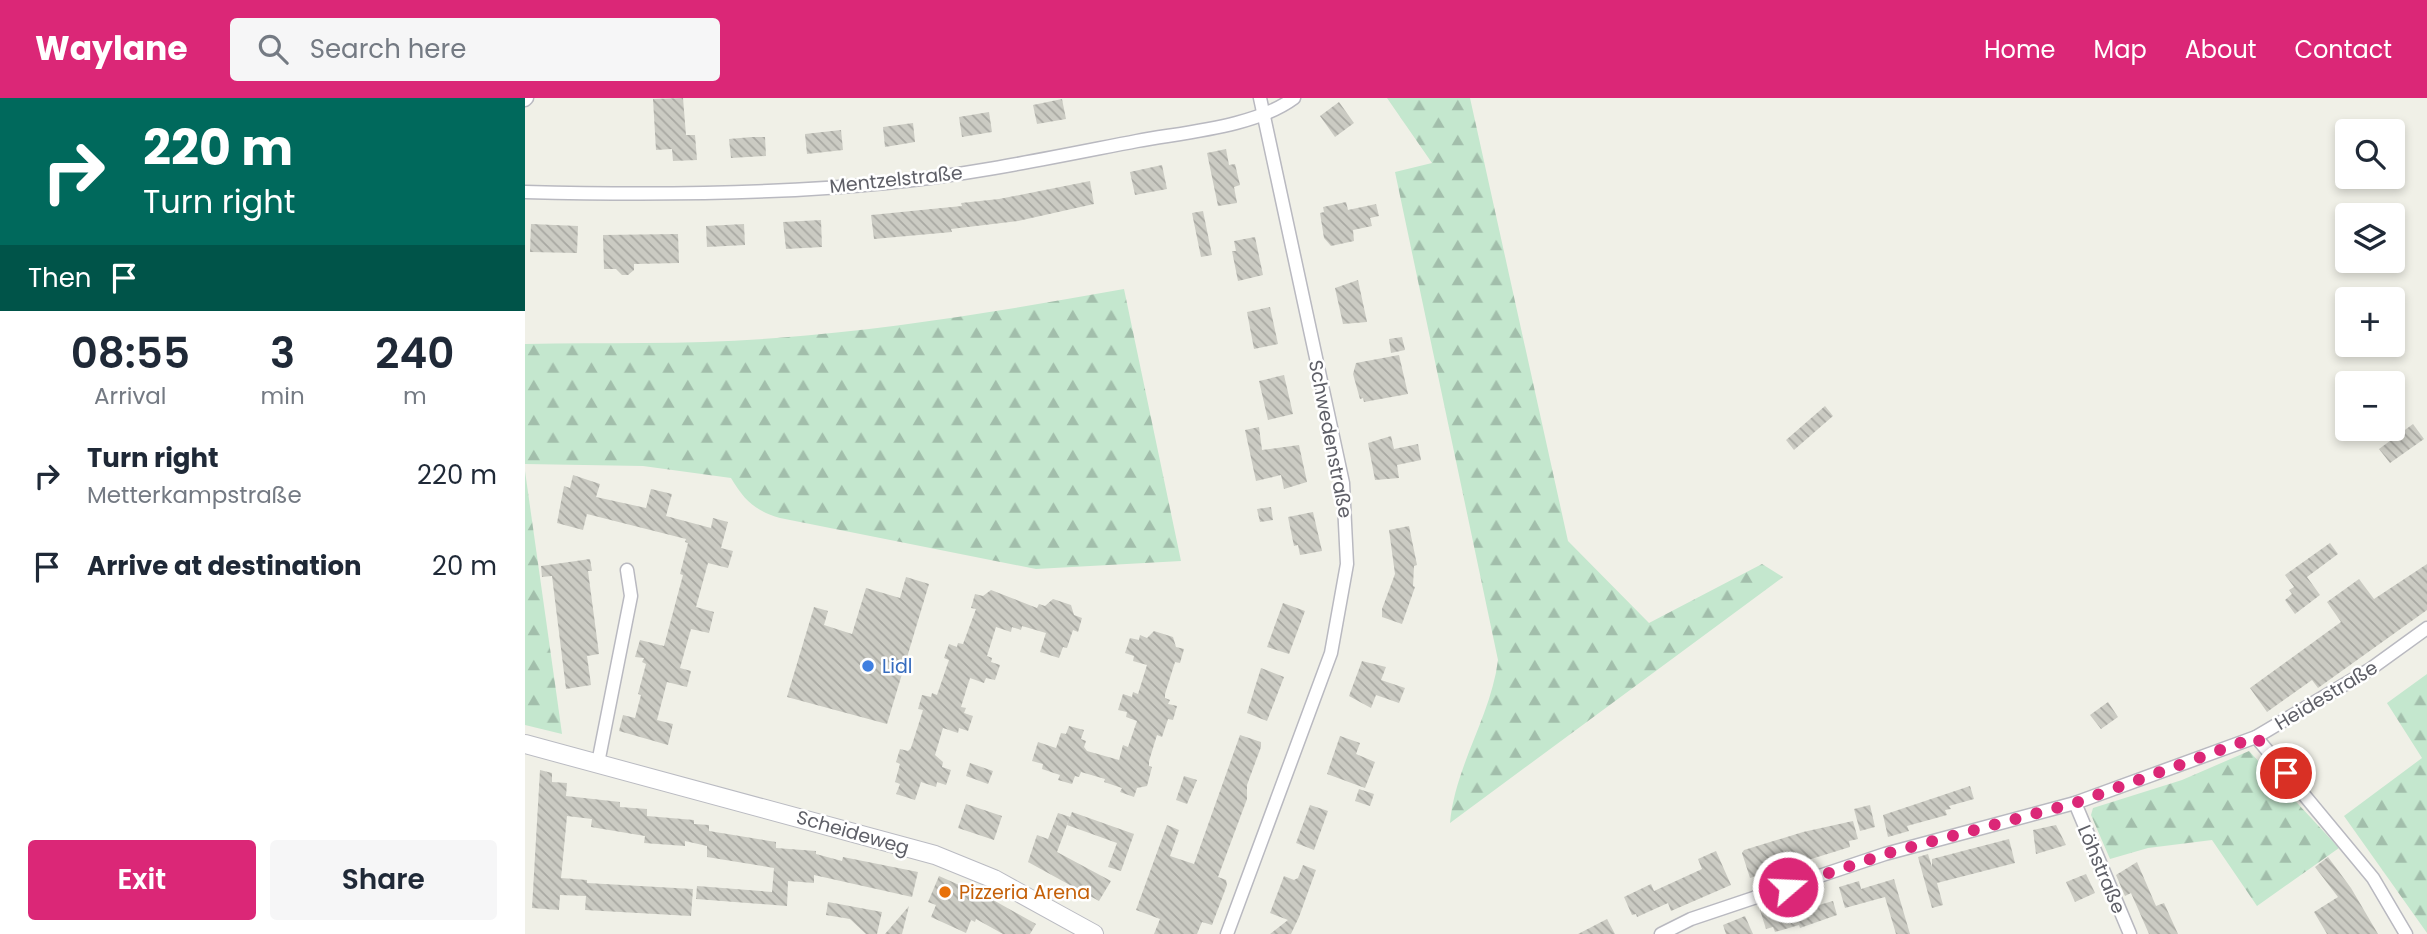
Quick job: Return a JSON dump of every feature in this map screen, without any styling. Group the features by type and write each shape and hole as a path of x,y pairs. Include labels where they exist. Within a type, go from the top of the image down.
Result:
{"street":[{"name":"Schwedenstraße","path":"1227,934 1331,653 1347,564 1343,483 1260,98"},
{"name":"Mentzelstraße","path":"525,192 621,194 885,183 989,169 1263,116 1294,98"},
{"path":"598,763 631,596 627,570"},
{"name":"Heidestraße","path":"1661,934 1691,919 1885,854 2075,803 2256,737 2369,670 2427,628"},
{"path":"2256,737 2373,878 2406,934"},
{"name":"Scheideweg","path":"525,744 935,855 994,879 1094,934"},
{"name":"Löhstraße","path":"2075,803 2130,934"}],"green space":[{"path":"1387,98 1470,98 1568,541 1649,623 1762,564 1783,577 1450,823 1459,781 1488,701 1498,660 1395,172 1432,163"},
{"path":"1124,289 1181,561 1036,569 780,518 751,504 731,478 643,466 525,464 525,344 713,342 820,334 950,318"},
{"path":"525,471 557,698 562,734 525,725"},
{"path":"2427,674 2427,933 2344,816 2422,758 2387,703"},
{"path":"2249,751 2339,848 2257,906 2212,840 2148,848 2110,859 2091,815 2093,808 2182,780"}],"building":[{"path":"683,98 686,135 695,135 697,160 673,161 672,149 656,150 653,99"},
{"path":"1062,99 1066,119 1037,124 1033,105"},
{"path":"1339,102 1354,123 1335,137 1320,116"},
{"path":"989,112 992,132 962,137 959,117"},
{"path":"913,123 915,142 885,147 883,127"},
{"path":"841,130 843,150 807,154 805,134"},
{"path":"765,137 766,156 731,158 729,139"},
{"path":"1226,149 1229,165 1235,164 1240,185 1234,187 1237,203 1218,206 1207,153"},
{"path":"1162,165 1167,189 1135,195 1130,172"},
{"path":"1090,181 1094,204 1018,221 951,229 952,232 874,239 871,215 962,206 961,203 999,199"},
{"path":"1346,202 1348,210 1376,204 1379,216 1370,218 1372,226 1353,230 1354,241 1331,246 1324,238 1320,213 1324,212 1323,207"},
{"path":"1203,211 1212,255 1201,257 1192,213"},
{"path":"821,220 822,247 786,249 783,222"},
{"path":"531,224 578,226 577,253 530,252"},
{"path":"744,224 745,245 707,247 706,226"},
{"path":"678,234 679,263 634,264 634,270 628,275 622,275 616,269 604,269 603,235"},
{"path":"1255,237 1263,275 1238,281 1232,251 1236,251 1234,241"},
{"path":"1358,280 1367,322 1343,324 1335,288"},
{"path":"1270,307 1278,344 1254,349 1247,312"},
{"path":"1402,337 1405,350 1391,353 1389,339"},
{"path":"1399,355 1408,394 1364,402 1363,398 1360,399 1353,374 1356,363"},
{"path":"1284,375 1293,414 1268,420 1259,381"},
{"path":"1825,406 1833,416 1794,450 1786,440"},
{"path":"2413,424 2424,439 2390,463 2379,449 2390,441 2405,441 2405,430"},
{"path":"1259,427 1262,450 1299,445 1307,482 1284,489 1281,475 1256,481 1245,430"},
{"path":"1391,436 1394,449 1418,444 1421,460 1397,465 1399,478 1375,480 1368,443"},
{"path":"573,475 600,484 596,497 646,508 651,489 672,494 666,516 711,528 713,518 728,522 721,548 733,551 728,568 708,563 696,607 714,612 709,633 691,629 680,668 691,671 687,687 667,682 657,720 673,724 668,745 619,731 623,715 635,718 641,695 638,694 646,664 642,662 644,658 635,657 640,640 664,646 683,575 680,574 688,543 685,542 686,539 587,514 583,530 557,523 564,486 570,488"},
{"path":"1271,507 1273,520 1260,522 1257,509"},
{"path":"1313,512 1322,551 1300,555 1298,545 1294,546 1288,517"},
{"path":"1409,526 1417,565 1414,566 1415,587 1402,624 1382,617 1382,609 1395,574 1389,530"},
{"path":"2330,543 2338,554 2307,577 2320,595 2295,614 2285,600 2292,594 2289,590 2294,587 2285,575"},
{"path":"590,559 592,571 588,571 599,654 587,656 591,685 566,689 552,576 542,577 541,566"},
{"path":"2427,564 2427,610 2318,688 2312,680 2267,712 2250,688 2341,622 2327,602 2359,579 2374,599"},
{"name":"Lidl","path":"906,577 929,584 887,724 787,697 814,607 828,611 824,625 852,634 866,588 900,598"},
{"path":"991,590 1037,608 1039,604 1045,606 1053,599 1071,605 1074,615 1082,618 1078,632 1073,630 1067,648 1063,647 1059,658 1040,652 1046,633 1022,626 1021,630 1012,627 1011,632 996,627 987,656 992,658 991,662 1000,665 995,680 986,678 984,683 970,678 961,707 966,708 964,713 973,716 968,731 959,728 958,733 943,728 935,755 943,762 942,767 951,770 946,785 937,782 936,787 921,782 915,800 896,794 900,784 895,782 900,764 896,762 900,749 908,751 911,748 923,710 918,709 922,695 937,695 949,660 944,658 949,644 957,647 958,643 963,644 976,609 971,608 975,594 983,596"},
{"path":"1283,603 1305,611 1289,654 1267,647"},
{"path":"1154,631 1173,637 1176,647 1184,649 1180,663 1175,662 1165,694 1165,698 1170,700 1168,704 1177,706 1173,720 1168,719 1162,737 1157,735 1149,761 1149,766 1152,767 1147,786 1137,788 1134,797 1120,792 1122,788 1104,782 1105,779 1081,772 1079,777 1075,776 1072,784 1058,780 1060,775 1042,769 1043,764 1032,761 1038,742 1056,748 1061,733 1066,734 1069,726 1084,730 1081,739 1086,741 1084,747 1087,751 1119,760 1123,745 1128,747 1137,721 1126,717 1127,712 1118,710 1123,694 1132,697 1133,692 1138,694 1147,665 1133,661 1134,656 1125,653 1130,638 1139,640 1140,635 1147,638"},
{"path":"1362,661 1386,667 1381,680 1405,688 1399,703 1376,695 1371,708 1349,696"},
{"path":"1261,668 1284,677 1267,721 1247,713"},
{"path":"2108,702 2118,717 2101,729 2090,715"},
{"path":"1240,735 1261,742 1261,747 1247,785 1247,799 1218,877 1226,880 1227,885 1212,925 1202,922 1197,934 1154,934 1160,919 1136,910 1167,825 1179,830 1170,856 1194,864"},
{"path":"1340,736 1360,743 1356,754 1375,762 1365,788 1327,774"},
{"path":"970,763 993,771 988,784 966,776"},
{"path":"540,770 552,773 552,782 567,783 566,796 620,802 620,807 647,809 647,816 694,820 694,824 709,825 709,831 776,842 776,848 816,851 816,854 842,861 843,857 918,872 912,897 814,875 814,883 788,881 787,906 696,899 697,886 772,892 774,868 707,857 707,846 685,841 685,846 644,843 645,836 591,827 592,819 567,816 561,878 587,880 587,883 693,889 691,916 585,910 586,896 560,895 559,910 532,908"},
{"path":"1184,776 1197,780 1187,804 1176,800"},
{"path":"1970,786 1974,799 1949,806 1951,809 1945,810 1947,815 1907,826 1909,831 1888,837 1883,815"},
{"path":"1359,789 1374,794 1370,806 1355,801"},
{"path":"966,804 1002,816 994,840 958,828"},
{"path":"1310,805 1328,811 1314,850 1296,843"},
{"path":"1870,805 1875,827 1860,831 1854,809"},
{"path":"1072,812 1134,834 1121,871 1108,867 1117,843 1067,825"},
{"path":"1058,813 1070,817 1057,852 1111,881 1099,901 1028,862 1037,835 1048,839"},
{"path":"1853,821 1858,839 1849,841 1850,847 1750,878 1742,853 1744,850 1803,832"},
{"path":"2056,825 2066,845 2036,854 2033,830"},
{"path":"2009,839 2015,863 1937,883 1943,905 1932,908 1918,857 1928,854 1932,867 1932,859"},
{"path":"1716,851 1731,885 1671,911 1668,903 1637,917 1636,914 1632,915 1624,897 1651,884 1654,891 1702,869 1698,859"},
{"path":"2328,857 2351,888 2378,934 2327,934 2314,912 2338,897 2315,867"},
{"path":"2137,862 2156,906 2164,903 2178,934 2149,934 2131,893 2125,896 2116,875"},
{"path":"1303,865 1316,870 1291,934 1270,934 1288,920 1270,913 1284,876 1294,880 1298,878"},
{"path":"2086,874 2095,893 2075,902 2066,882"},
{"path":"939,876 995,901 1036,924 1030,934 1003,934 976,919 975,922 971,920 966,933 931,917 936,905 928,902"},
{"path":"1894,879 1910,934 1896,934 1885,897 1845,908 1839,887 1859,881 1861,889"},
{"path":"1814,892 1819,905 1833,901 1837,915 1800,928 1799,925 1775,932 1773,927 1766,929 1760,910"},
{"path":"828,902 882,912 877,934 866,934 850,919 826,915"},
{"path":"909,906 902,934 885,934"},
{"path":"1745,916 1753,934 1726,934 1723,925"},
{"path":"1607,919 1615,934 1578,934"}],"place":[{"name":"Lidl","path":"868,666"},
{"name":"Pizzeria Arena","path":"945,892"}],"route":[{"path":"1788,887 1885,854 2075,803 2256,737 2286,773"}]}
